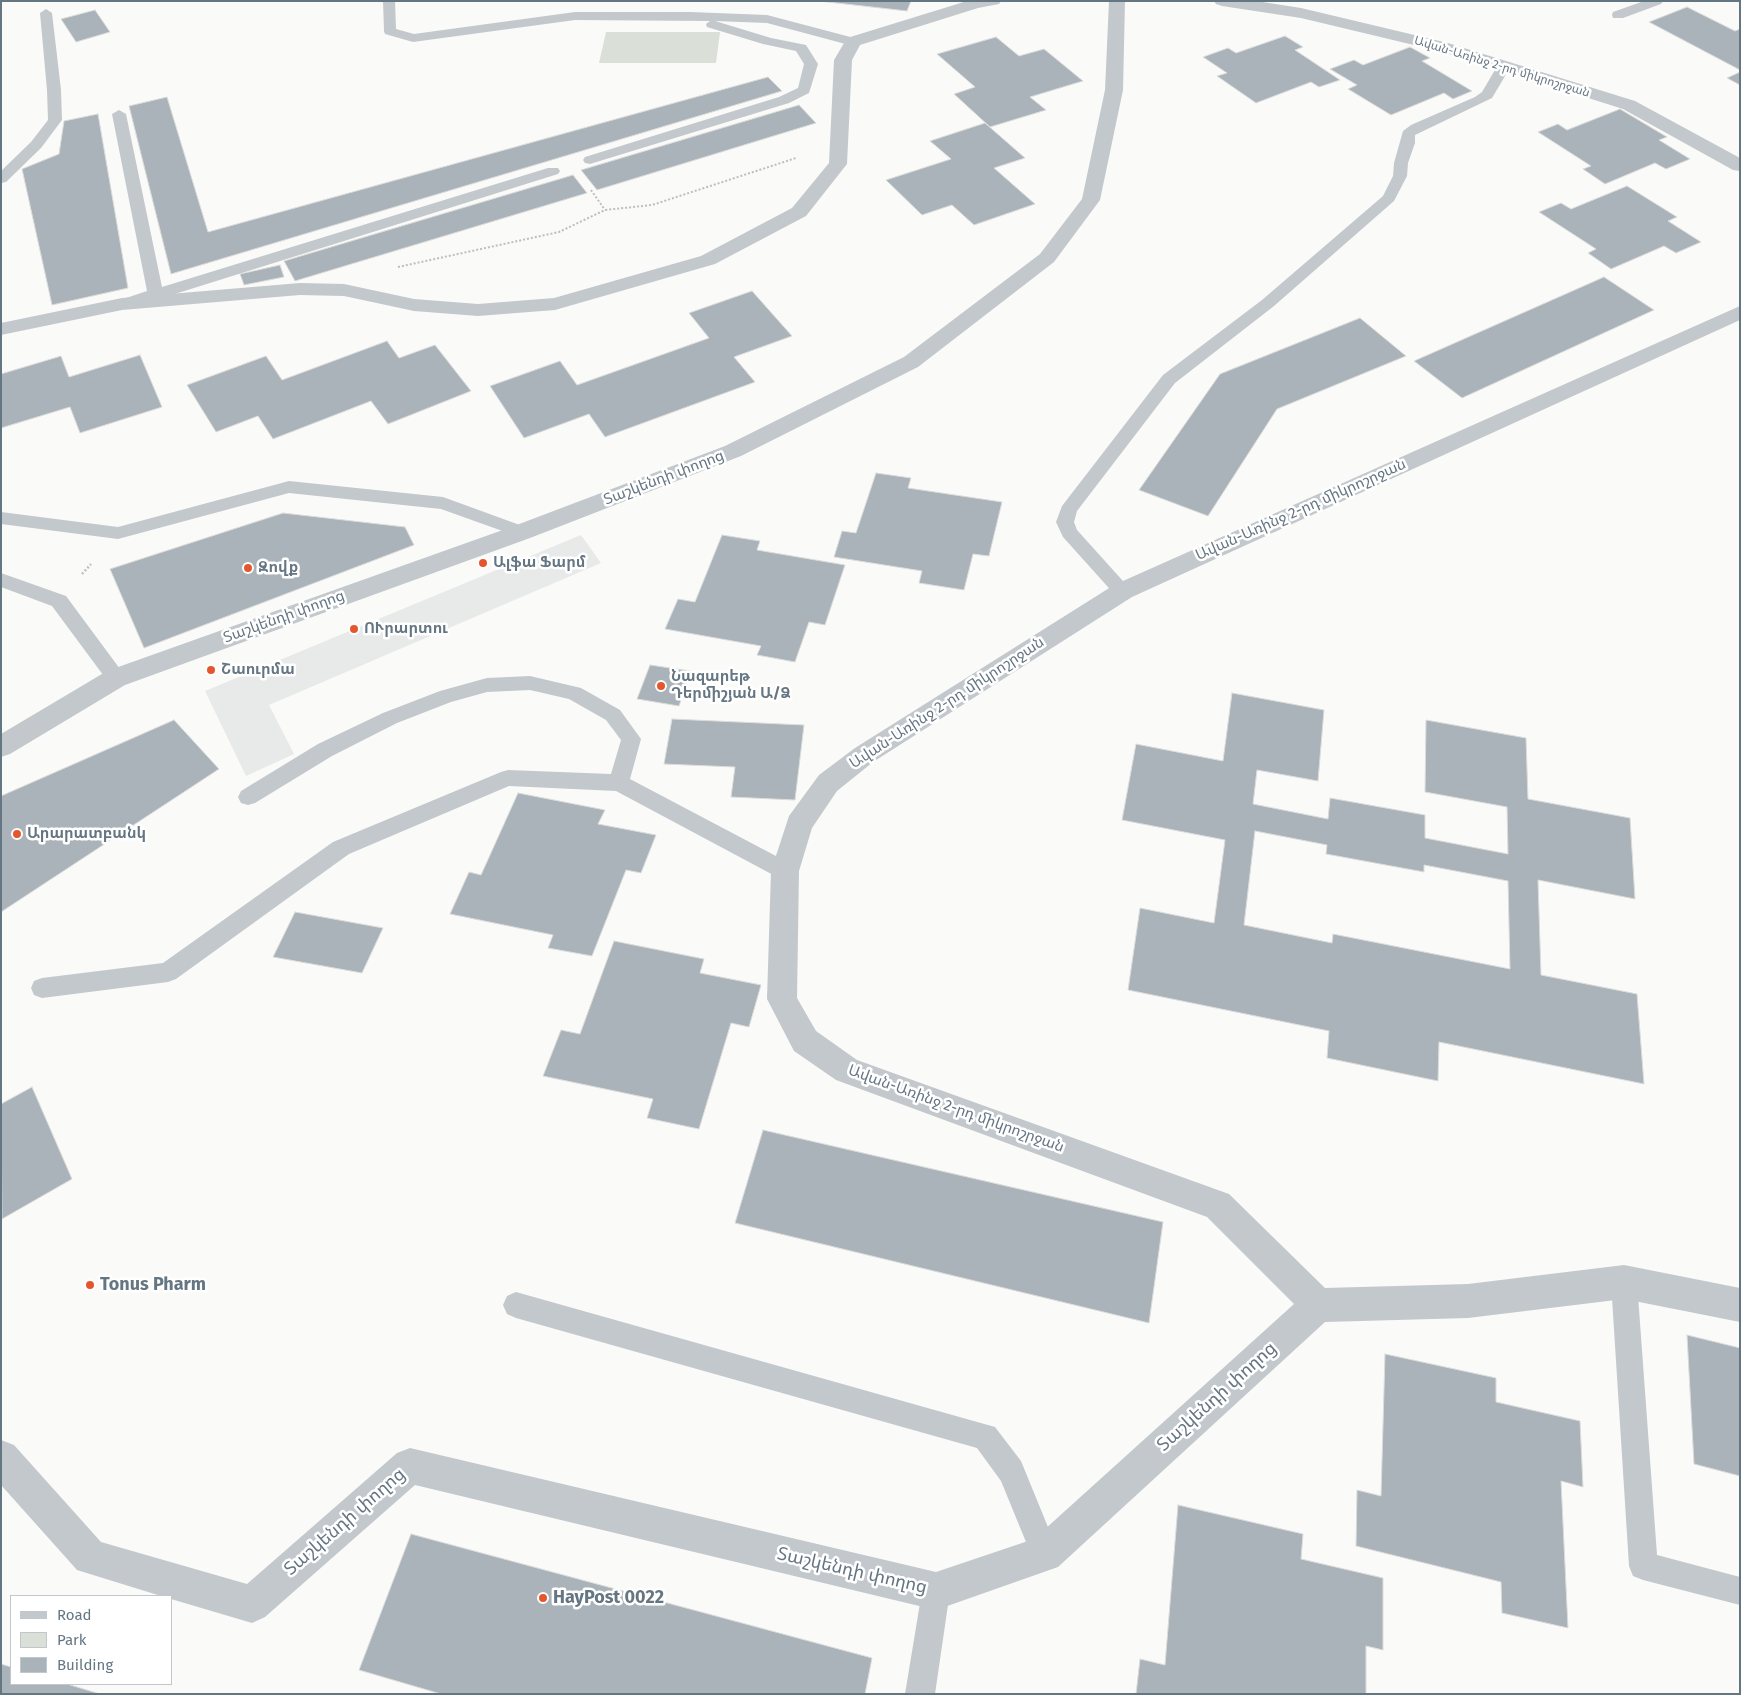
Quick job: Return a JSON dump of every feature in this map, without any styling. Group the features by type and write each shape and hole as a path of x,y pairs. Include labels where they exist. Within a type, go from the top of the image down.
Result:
{"street":[{"name":"Տաշկենդի փողոց","path":"1,746 116,678 522,532 733,451 911,362 1047,258 1090,200 1114,90 1117,1"},
{"name":"Ավան-Առինջ 2-րդ միկրոշրջան","path":"1222,1 1301,13 1448,48 1629,105 1740,166"},
{"path":"1301,13 1316,1"},
{"path":"1,329 122,304 300,289 344,290 414,305 478,310 555,304 708,260 800,212 838,164 843,60 853,42 980,2"},
{"name":"Ավան-Առինջ 2-րդ միկրոշրջան","path":"1318,1306 1218,1205 847,1070 805,1041 782,999 785,871 799,824 828,783 864,754 1123,591 1740,312"},
{"path":"1318,1306 1468,1301 1624,1282 1740,1305"},
{"name":"Տաշկենդի փողոց","path":"1,1458 90,1557 252,1604 410,1466 936,1591 1045,1554 1318,1306"}],"lane":[{"path":"389,1 390,31 413,38 575,16 690,16 767,19 853,42"},
{"path":"1618,15 1657,1"},
{"path":"1,179 36,145 55,120 54,90 46,13"},
{"path":"590,160 784,100 804,90 811,64 801,48 730,30 690,16"},
{"path":"1123,591 1069,533 1065,522 1068,510 1169,379 1268,303 1389,198 1400,176 1401,163 1408,143 1408,134 1416,128 1480,100 1491,89 1504,66"},
{"path":"119,114 156,296"},
{"path":"122,304 156,296 553,171"},
{"path":"1,518 118,533 289,487 444,503 522,532"},
{"path":"1,580 59,601 116,678"},
{"path":"248,797 325,750 390,718 447,696 487,685 530,683 574,693 612,715 631,739 619,783"},
{"path":"42,988 168,972 341,848 508,778 619,783 785,871"},
{"path":"1624,1282 1643,1566 1740,1590"},
{"path":"516,1305 985,1437 1011,1471 1045,1554"},
{"path":"920,1694 936,1591"}],"path":[{"path":"392,268 559,232 605,210 652,205 794,158 840,150"},
{"path":"59,601 118,533"}],"shaded area":[{"path":"581,535 601,563 269,705 294,754 246,776 205,691"}],"green space":[{"path":"606,32 720,32 716,63 599,63"}],"building":[{"path":"819,1 911,1 907,11"},
{"path":"1687,7 1735,31 1740,29 1740,70 1649,22"},
{"path":"95,10 110,32 76,42 61,19"},
{"path":"1285,36 1303,47 1295,50 1340,80 1319,87 1311,82 1256,103 1217,76 1227,73 1203,57 1228,48 1236,53"},
{"path":"996,37 1019,56 1044,49 1083,81 1030,97 1046,110 990,127 954,94 975,87 937,54"},
{"path":"1410,47 1430,58 1422,61 1472,91 1453,99 1444,93 1391,115 1348,89 1357,85 1330,69 1354,60 1363,65"},
{"path":"1740,72 1740,85 1727,78"},
{"path":"768,77 782,91 171,274 129,106 167,97 208,232"},
{"path":"799,105 816,123 597,190 581,170"},
{"path":"1620,109 1667,137 1659,140 1690,159 1666,169 1655,163 1605,184 1583,169 1591,166 1538,132 1558,124 1567,130"},
{"path":"98,114 128,288 52,305 22,169 59,154 64,121"},
{"path":"985,123 1025,158 994,168 1035,204 974,225 952,205 922,215 886,180 951,159 930,141"},
{"path":"573,175 587,193 295,281 284,261"},
{"path":"1627,186 1677,217 1668,221 1701,242 1676,253 1664,246 1611,269 1588,253 1596,249 1539,212 1561,203 1571,209"},
{"path":"280,265 284,277 244,285 240,274"},
{"path":"1604,277 1654,310 1462,398 1414,361"},
{"path":"752,291 792,336 734,357 755,382 605,437 589,414 524,438 490,386 560,361 577,385 709,338 689,313"},
{"path":"1360,318 1406,356 1277,409 1208,516 1139,490 1220,374"},
{"path":"387,341 399,358 435,345 471,391 388,424 371,401 273,439 258,416 216,432 187,385 266,356 282,380"},
{"path":"140,355 162,407 80,433 70,407 1,428 1,374 61,356 69,377"},
{"path":"876,473 911,478 908,488 1002,502 989,556 973,554 964,590 919,583 922,571 834,557 842,531 856,533"},
{"path":"283,513 405,527 414,545 144,648 110,569"},
{"path":"722,535 760,541 757,550 845,565 825,625 809,622 795,662 757,655 761,646 665,629 678,599 695,602"},
{"path":"650,665 691,671 679,706 637,699"},
{"path":"1232,693 1324,710 1318,781 1257,770 1253,804 1328,819 1330,798 1425,815 1425,838 1508,854 1507,807 1425,792 1426,720 1526,738 1528,799 1630,818 1635,899 1538,880 1541,975 1637,994 1644,1084 1439,1042 1438,1081 1327,1058 1329,1031 1128,990 1140,908 1214,923 1225,840 1122,820 1136,744 1223,761","holes":["1255,831 1327,845 1326,854 1424,872 1424,865 1508,881 1510,969 1333,934 1332,943 1244,925"]},
{"path":"672,719 804,725 795,800 731,797 735,767 664,764"},
{"path":"174,720 219,769 1,912 1,796"},
{"path":"518,793 605,810 598,824 656,835 641,873 626,870 592,956 548,948 553,935 450,914 469,872 481,875"},
{"path":"295,912 383,928 362,973 273,957"},
{"path":"614,941 704,959 700,973 761,985 749,1027 731,1023 699,1129 647,1118 653,1099 543,1076 561,1030 580,1034"},
{"path":"32,1087 72,1179 2,1219 1,1104"},
{"path":"763,1130 1163,1222 1149,1323 735,1223"},
{"path":"1687,1335 1740,1348 1740,1476 1694,1464"},
{"path":"1385,1354 1496,1378 1496,1402 1580,1421 1583,1487 1561,1481 1568,1628 1502,1613 1501,1582 1356,1546 1357,1490 1381,1496"},
{"path":"1178,1505 1303,1534 1301,1559 1383,1578 1383,1650 1366,1646 1366,1694 1136,1694 1140,1659 1165,1665"},
{"path":"411,1534 872,1658 865,1694 441,1694 359,1670"},
{"path":"1,1664 10,1667 10,1685 70,1685 100,1694 1,1694"}],"place":[{"name":"Ալֆա Ֆարմ","path":"483,563"},
{"name":"Զովք","path":"248,568"},
{"name":"ՈՒրարտու","path":"354,629"},
{"name":"Շաուրմա","path":"211,670"},
{"name":"Նազարեթ Դերմիշյան Ա/Ձ","path":"661,686"},
{"name":"Արարատբանկ","path":"17,834"},
{"name":"Tonus Pharm","path":"90,1285"},
{"name":"HayPost 0022","path":"543,1598"}]}
